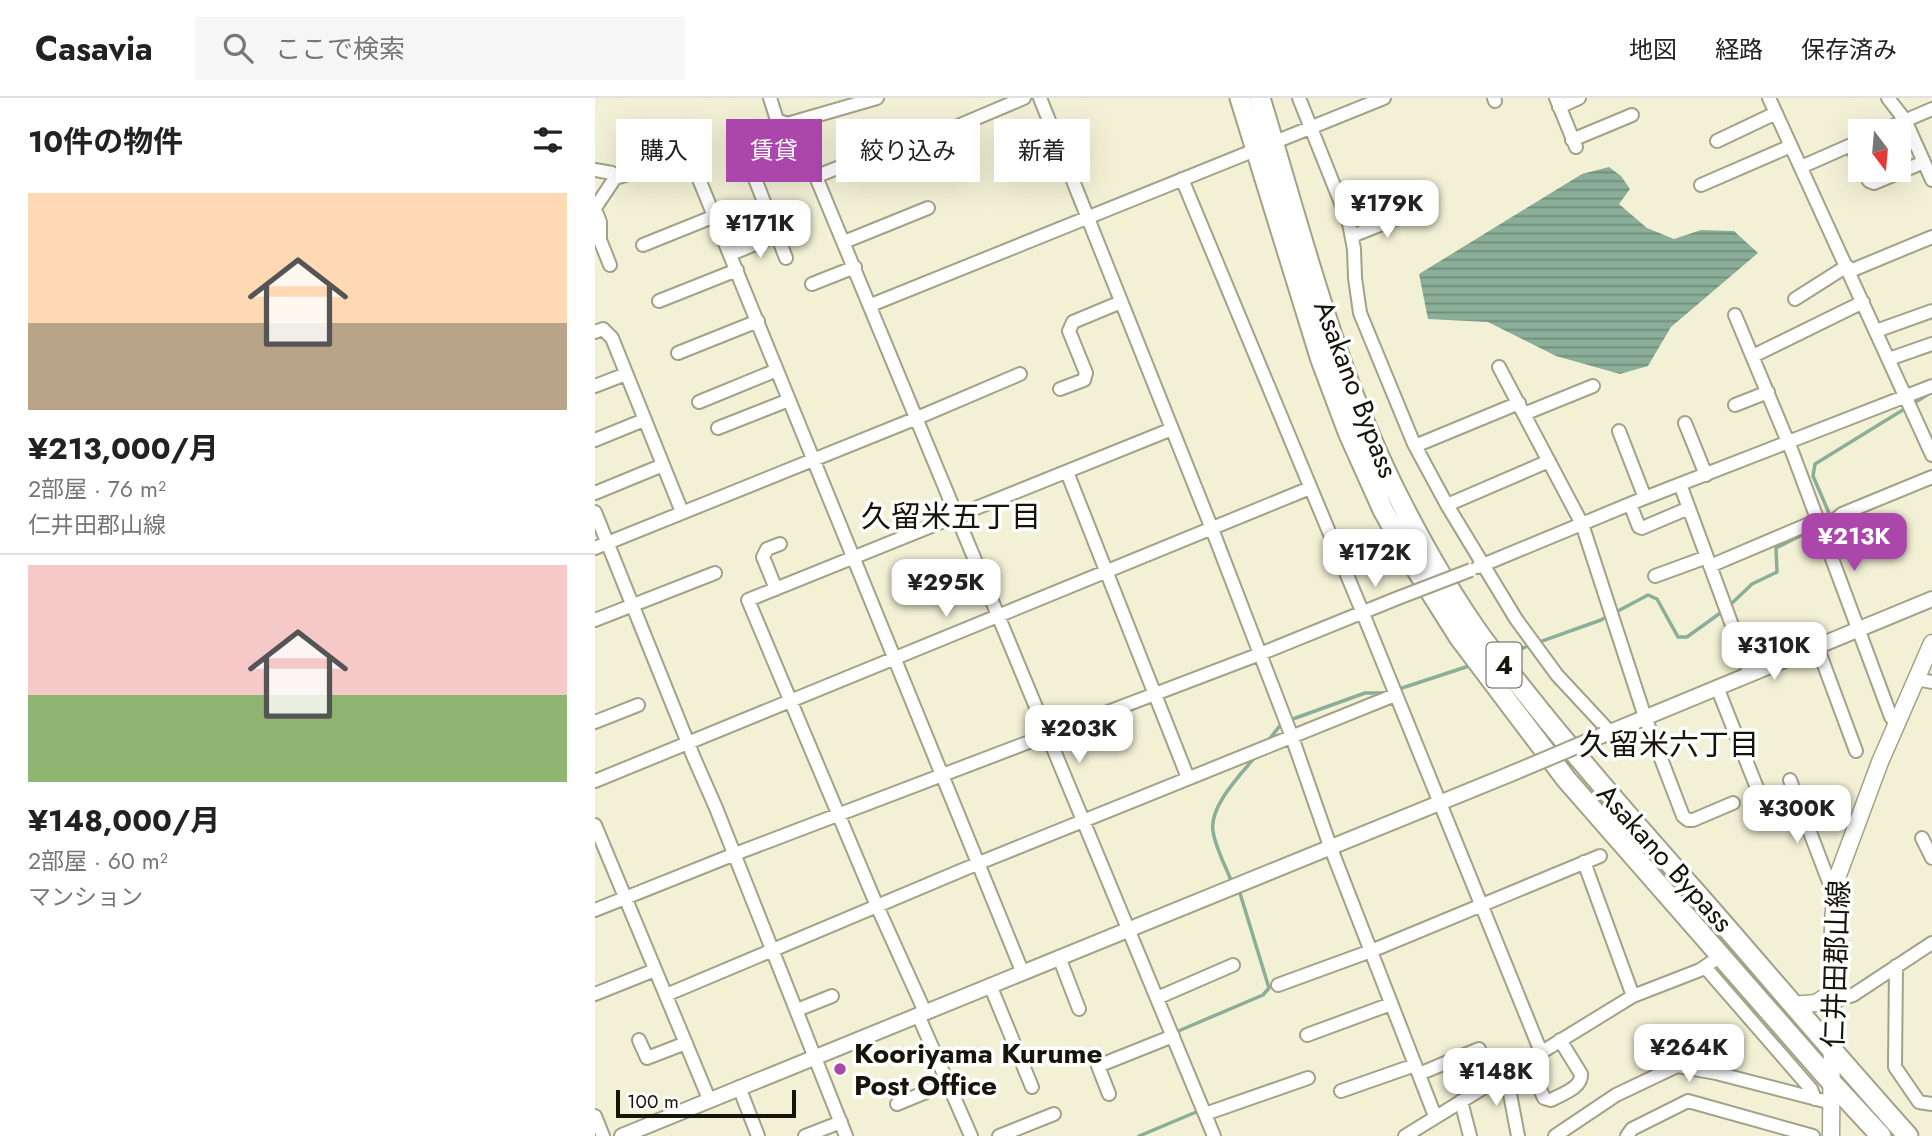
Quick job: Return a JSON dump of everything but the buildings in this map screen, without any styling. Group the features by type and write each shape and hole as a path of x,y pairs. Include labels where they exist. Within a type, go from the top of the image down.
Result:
{"highway":[{"name":"Asakano Bypass","path":"1240,98 1321,360 1348,432 1383,510 1418,572 1459,637 1566,779 1881,1136"},
{"name":"Asakano Bypass","path":"1261,98 1339,354 1367,427 1401,502 1435,565 1476,629 1587,769 1908,1136"}],"main road":[{"name":"仁井田郡山線","path":"1831,1136 1835,889 1840,865 1897,723 1924,680 1932,643"},
{"path":"1793,1005 1815,1003 1833,996"}],"street":[{"path":"770,98 777,119"},
{"path":"807,119 877,98"},
{"path":"974,119 1024,98"},
{"path":"1040,98 1212,529 1435,1116"},
{"path":"1299,98 1349,223 1360,313 1415,446 1447,505 1516,619 1607,734"},
{"path":"871,305 1384,98"},
{"path":"1579,98 1557,102 1574,144 1632,114"},
{"path":"1769,98 1932,455"},
{"path":"1888,98 1904,119"},
{"path":"1907,119 1932,109"},
{"path":"1717,141 1776,113"},
{"path":"1911,133 1932,180"},
{"path":"1701,185 1791,146"},
{"path":"1801,167 1848,146"},
{"path":"610,265 600,240 600,222 595,209 615,178 681,158 692,162 1022,971"},
{"path":"1911,167 1924,162"},
{"path":"595,170 612,173 615,178"},
{"path":"1182,179 1362,611 1541,1052"},
{"path":"756,182 786,258"},
{"path":"819,182 1214,1136"},
{"path":"844,242 928,208"},
{"path":"1352,236 1410,213"},
{"path":"643,245 715,216"},
{"path":"731,254 777,235"},
{"path":"1795,299 1849,269 1932,237"},
{"path":"812,284 855,267"},
{"path":"659,301 737,270"},
{"path":"1060,389 1084,380 1086,373 1069,331 1073,321 1121,302"},
{"path":"1753,356 1864,302"},
{"path":"1876,331 1932,311"},
{"path":"1735,315 1788,442 1891,717 1897,723"},
{"path":"678,352 758,321"},
{"path":"595,332 603,329 612,338 682,512"},
{"path":"1889,359 1932,344"},
{"path":"1499,368 1582,524 1646,717 1684,819 1693,820 1733,803"},
{"path":"699,402 777,370"},
{"path":"595,386 626,374"},
{"path":"601,545 1020,374"},
{"path":"1415,446 1593,386"},
{"path":"595,910 1260,654 1680,484 1932,386"},
{"path":"1735,405 1768,392"},
{"path":"718,428 789,400"},
{"path":"595,440 645,420"},
{"path":"1685,423 1706,475"},
{"path":"971,1136 748,600 1173,429"},
{"path":"1619,431 1646,498"},
{"path":"1447,505 1549,461"},
{"path":"595,493 663,465"},
{"path":"1067,472 1188,778"},
{"path":"1655,576 1819,526 1932,477"},
{"path":"1680,484 1750,674"},
{"path":"595,781 1310,488"},
{"path":"1630,504 1639,527 1642,528 1689,508"},
{"path":"595,512 601,545 632,606 735,854 846,1136"},
{"path":"776,589 763,557 767,549 780,544"},
{"path":"595,620 715,573"},
{"path":"622,1136 1932,599"},
{"path":"1817,646 1856,751"},
{"path":"1717,687 1759,793"},
{"path":"666,995 979,863 1395,695"},
{"path":"595,722 638,705"},
{"path":"1790,780 1829,882 1835,889"},
{"path":"595,825 709,1099"},
{"path":"1922,838 1932,858"},
{"path":"1278,985 1371,951 1600,856"},
{"path":"1584,863 1633,996"},
{"path":"1833,996 1853,995 1932,943"},
{"path":"1405,1136 1633,996 1705,967 1722,955"},
{"path":"1059,957 1079,1009"},
{"path":"1157,998 1233,965"},
{"path":"1896,966 1895,1067 1919,1102 1932,1104"},
{"path":"1705,967 1811,1089 1815,1098"},
{"path":"595,994 655,970"},
{"path":"990,985 1032,1087"},
{"path":"797,1010 832,996"},
{"path":"1307,1035 1391,1004"},
{"path":"1109,1094 1098,1066 1173,1036"},
{"path":"639,1040 647,1058 686,1043"},
{"path":"1527,1061 1545,1098 1551,1100 1578,1084 1581,1074 1560,1040"},
{"path":"1342,1091 1479,1049"},
{"path":"1555,1136 1616,1095 1677,1066 1724,1074 1832,1103"},
{"path":"1506,1073 1518,1136"},
{"path":"1205,1114 1308,1078"},
{"path":"897,1104 948,1083"},
{"path":"739,1087 758,1136"},
{"path":"1461,1101 1470,1136"},
{"path":"1627,1136 1632,1129 1688,1101 1808,1135"},
{"path":"999,1136 1054,1114"},
{"path":"595,1116 603,1136"},
{"path":"806,1136 841,1122"}],"shaded area":[{"path":"1609,167 1621,176 1630,189 1619,204 1647,228 1674,239 1701,230 1734,231 1758,253 1671,327 1648,366 1620,374 1556,356 1488,322 1428,319 1419,274 1582,174"}],"waterway":[{"path":"1729,606 1752,584 1777,572 1776,548 1816,528 1829,513 1813,476 1815,464 1932,392"},
{"path":"1503,655 1601,620 1648,595 1657,599 1678,637 1687,637 1723,611"},
{"path":"1396,690 1472,665"},
{"path":"1290,720 1365,693 1385,693"},
{"path":"1268,741 1282,723"},
{"path":"1234,883 1216,843 1213,821 1227,791 1256,756"},
{"path":"1177,1034 1176,1032 1263,995 1269,988 1239,890"},
{"path":"1139,1136 1201,1110"}],"place":[{"name":"Kooriyama Kurume Post Office","path":"840,1069"}],"district":[{"name":"久留米五丁目","path":"951,516"},
{"name":"久留米六丁目","path":"1669,744"}]}
